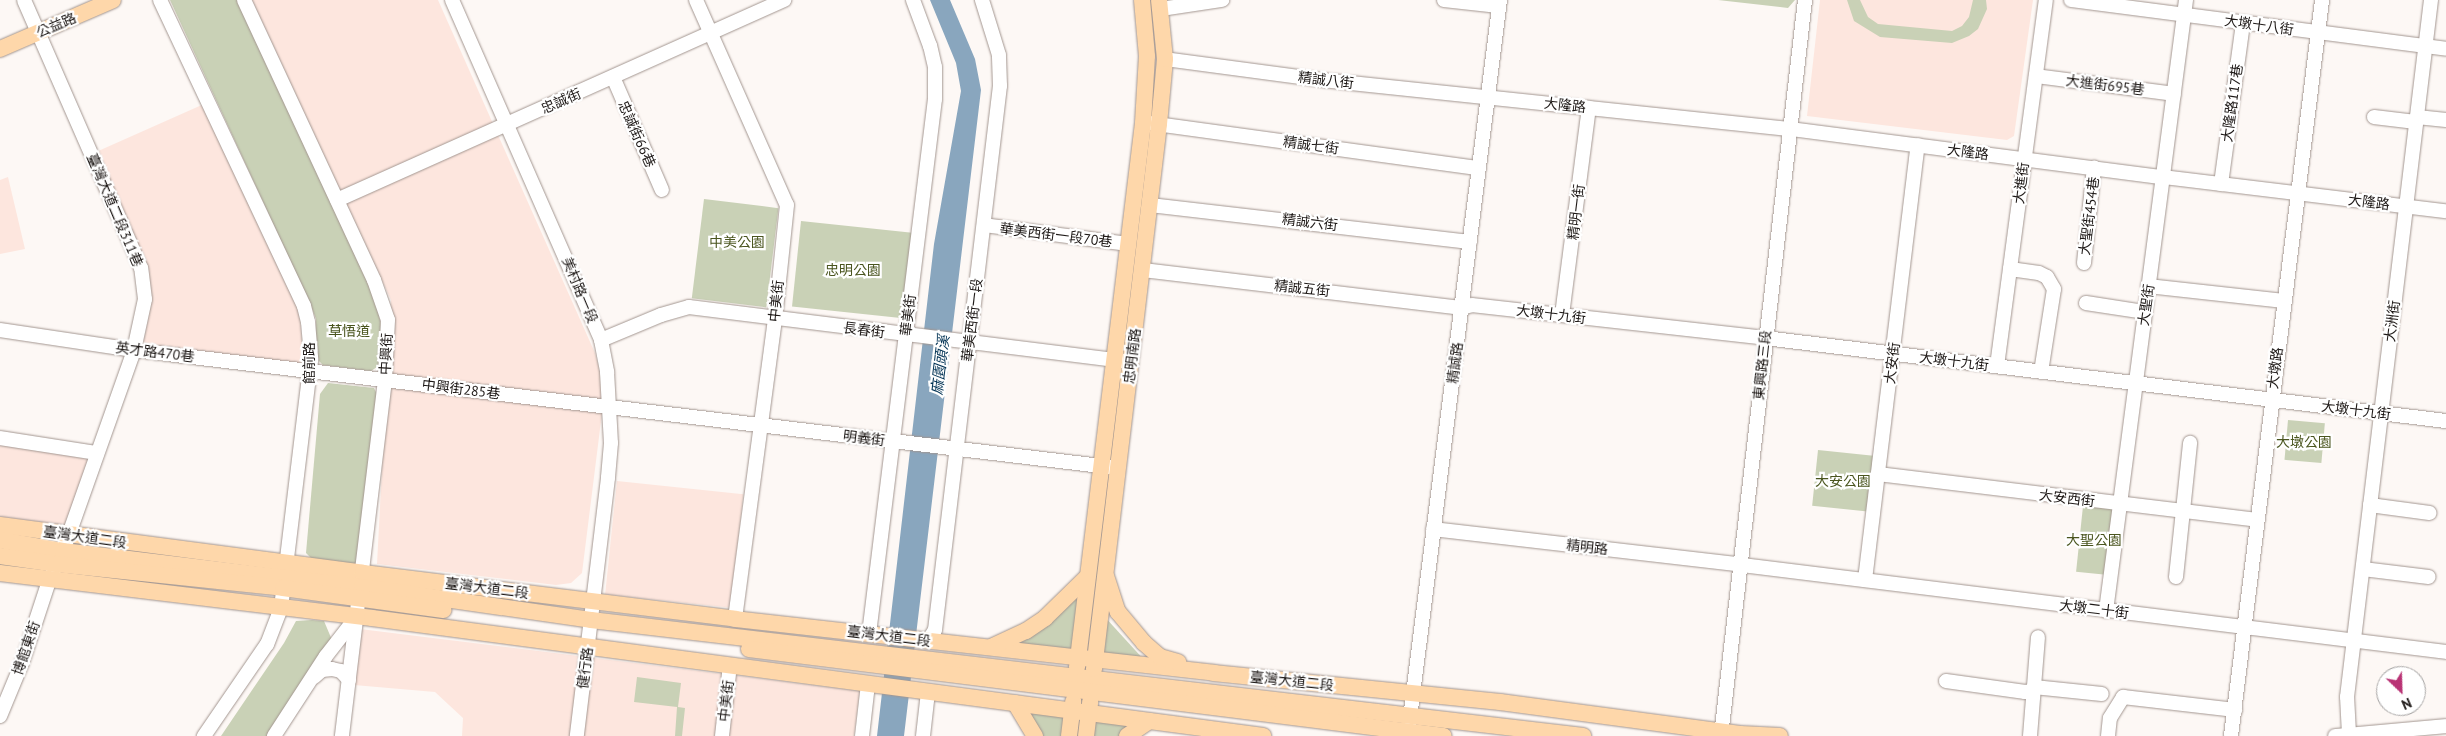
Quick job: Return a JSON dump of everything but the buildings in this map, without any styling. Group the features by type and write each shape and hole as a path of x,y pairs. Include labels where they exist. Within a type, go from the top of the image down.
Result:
{"main road":[{"name":"公益路","path":"0,49 113,0"},
{"name":"忠明南路","path":"1069,736 1101,466 1143,270 1150,205 1151,123 1142,0"},
{"name":"忠明南路","path":"1086,736 1104,572 1118,468 1130,244 1164,59 1160,5"},
{"name":"臺灣大道二段","path":"0,525 59,557"},
{"name":"臺灣大道二段","path":"0,540 59,557 281,608 357,616 1263,736"},
{"name":"臺灣大道二段","path":"0,556 59,557 284,576 362,586 590,625 928,665 1409,727 1583,736"},
{"name":"臺灣大道二段","path":"0,573 59,557 284,576 362,586 592,600 735,619 989,648 1541,707 1721,733 1780,736"},
{"path":"1104,572 1118,612 1144,643 1160,657 1214,673"},
{"path":"989,648 1026,631 1046,618 1087,577"},
{"path":"1015,703 1035,736"},
{"path":"1127,736 1149,721"},
{"name":"臺灣大道二段","path":"1409,727 1444,736"}],"street":[{"name":"臺灣大道二段311巷","path":"24,0 141,268 145,299 134,350 59,557"},
{"name":"館前路","path":"160,0 304,306 308,322 311,370 281,608 267,644 204,736"},
{"name":"中興街","path":"244,0 338,200 385,307 388,336 385,380 362,586 342,736"},
{"name":"美村路一段","path":"452,0 601,340 608,372 610,409 608,478 592,600"},
{"name":"中美街","path":"696,0 787,205 775,319 735,619"},
{"name":"忠誠街","path":"338,200 784,0"},
{"name":"華美街","path":"869,634 897,442 935,99 935,67 930,46 913,0"},
{"name":"華美西街一段","path":"928,641 935,630 952,447 984,225 1000,86 999,55 982,0"},
{"path":"1160,5 1222,0"},
{"path":"1444,0 1500,3"},
{"name":"東興路三段","path":"1721,733 1742,565 1765,338 1805,0"},
{"name":"大進街","path":"1997,366 2046,0"},
{"name":"大墩十八街","path":"2071,0 2446,49"},
{"name":"大聖街","path":"2106,611 2186,0"},
{"name":"大墩路","path":"2232,736 2271,400 2322,0"},
{"name":"大洲街","path":"2349,734 2347,697 2431,0"},
{"name":"精誠路","path":"1409,727 1500,3"},
{"name":"大隆路117巷","path":"2221,184 2243,23"},
{"name":"精誠八街","path":"1164,59 1322,80 1489,98"},
{"name":"大進街695巷","path":"2036,76 2174,94"},
{"name":"忠誠街66巷","path":"613,77 662,190"},
{"name":"大隆路","path":"1489,98 1791,129 2446,211"},
{"name":"精明一街","path":"1562,315 1589,108"},
{"path":"2374,117 2446,120"},
{"name":"精誠七街","path":"1151,123 1479,168"},
{"name":"大安街","path":"1865,580 1918,145"},
{"name":"大聖街454巷","path":"2084,263 2094,168"},
{"name":"精誠六街","path":"1150,205 1470,242"},
{"name":"華美西街一段70巷","path":"984,225 1130,244"},
{"path":"2010,269 2039,273 2047,277 2054,289 2041,372"},
{"name":"精誠五街","path":"1143,270 1462,308"},
{"path":"2148,286 2284,301"},
{"path":"2086,304 2145,312"},
{"name":"大墩十九街","path":"1462,308 1472,305 1765,338 2446,421"},
{"name":"長春街","path":"601,340 661,315 689,307 1123,361"},
{"name":"英才路470巷","path":"0,330 134,350 311,370"},
{"name":"中興街285巷","path":"311,370 610,409"},
{"name":"明義街","path":"610,409 952,447 1118,468"},
{"path":"0,438 97,453"},
{"path":"2176,577 2190,443"},
{"name":"大安西街","path":"1878,474 2257,520"},
{"path":"2370,505 2429,513"},
{"name":"精明路","path":"1433,529 1742,565"},
{"name":"博館東街","path":"0,716 22,663 59,557"},
{"name":"大墩二十街","path":"1742,565 2446,652"},
{"path":"2363,569 2430,577"},
{"name":"健行路","path":"577,736 592,600"},
{"path":"274,736 311,678 357,616"},
{"path":"2030,736 2038,637"},
{"name":"中美街","path":"722,736 730,665"},
{"path":"311,678 322,670 332,669 341,670 348,680"},
{"path":"1946,681 2025,692 2034,689 2102,694"},
{"path":"862,736 868,684"},
{"path":"923,736 928,692"},
{"path":"2108,736 2110,718 2123,697 2234,710"},
{"path":"2335,736 2446,726"}],"shaded area":[{"path":"252,0 438,0 595,353 605,389 582,573 571,583 556,585 377,564 391,300"},
{"path":"1820,0 2033,0 2014,136 2007,140 1807,116"},
{"path":"204,104 299,306 304,364 143,344 148,320 149,272 96,152"},
{"path":"8,177 25,249 0,254 0,180"},
{"path":"0,444 88,459 64,530 0,522"},
{"path":"617,481 743,494 731,608 605,594"},
{"path":"360,629 860,691 854,736 462,736 463,718 435,692 354,685"}],"green space":[{"name":"草悟道","path":"170,0 240,0 375,295 382,330 380,365 371,371 323,365 316,358 316,319 311,306"},
{"path":"1718,0 1795,0 1788,8"},
{"path":"1847,0 1860,0 1868,17 1878,24 1952,31 1962,26 1969,17 1973,0 1986,0 1987,9 1978,29 1969,36 1952,43 1880,37 1854,21"},
{"name":"中美公園","path":"704,199 778,208 766,307 692,298"},
{"name":"忠明公園","path":"801,221 914,233 905,318 792,307"},
{"path":"328,383 374,388 379,398 356,564 312,559 306,553 320,394"},
{"name":"大墩公園","path":"2288,420 2325,423 2321,463 2285,460"},
{"name":"大安公園","path":"1818,450 1876,456 1870,512 1812,506"},
{"name":"大聖公園","path":"2083,506 2113,509 2106,575 2076,572"},
{"path":"1082,585 1074,653 1000,646"},
{"path":"1103,615 1146,662 1099,655"},
{"path":"296,621 324,621 332,640 270,736 221,736 284,643"},
{"path":"637,677 681,683 678,707 685,708 682,736 675,736 677,707 634,702"},
{"path":"1020,707 1067,715 1065,736 1039,736"},
{"path":"1093,716 1154,726 1135,736 1090,736"}],"water":[{"name":"麻園頭溪","path":"930,0 950,0 975,59 981,90 904,736 877,736 934,244 961,91 956,63"}]}
